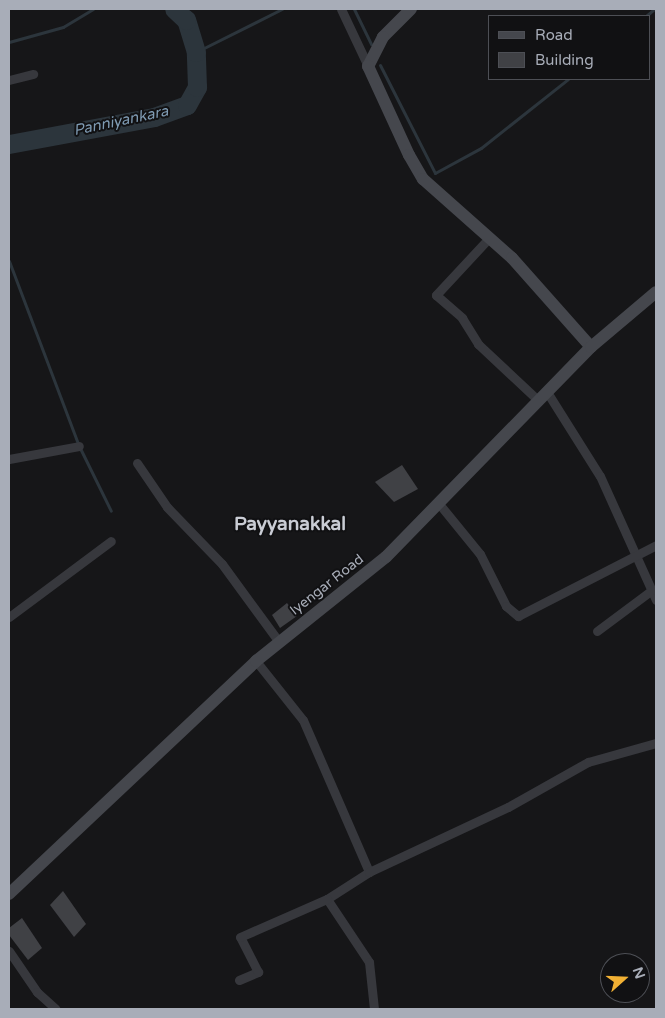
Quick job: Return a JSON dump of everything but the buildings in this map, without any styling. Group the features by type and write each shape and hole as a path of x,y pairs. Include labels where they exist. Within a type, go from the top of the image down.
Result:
{"main road":[{"path":"411,9 383,37 368,66 423,179 489,238 591,347"},
{"name":"Iyengar Road","path":"9,894 256,661 386,557 440,505 591,347 656,292"}],"street":[{"path":"341,9 368,66"},
{"path":"9,80 33,74"},
{"path":"489,238 436,295 462,318 478,344 543,397 600,476 656,600"},
{"path":"9,459 79,446"},
{"path":"137,463 167,507 222,564 279,642"},
{"path":"440,505 480,554 506,606 518,616 636,553 656,545"},
{"path":"9,617 111,541"},
{"path":"597,631 652,590"},
{"path":"256,661 303,720 369,872"},
{"path":"238,980 258,972 240,937 327,899 369,872 508,807 588,762 656,743"},
{"path":"327,899 369,962 374,1009"},
{"path":"9,951 37,992 56,1009"}],"waterway":[{"path":"9,42 63,27 93,9"},
{"name":"Panniyankara","path":"9,144 154,117 187,105 197,87 196,52 186,20 174,9"},
{"path":"196,52 282,9"},
{"path":"354,9 371,44"},
{"path":"647,15 654,9"},
{"path":"380,65 435,173 481,148 567,80"},
{"path":"9,261 79,446 111,511"}],"district":[{"name":"Payyanakkal","path":"290,525"}]}
